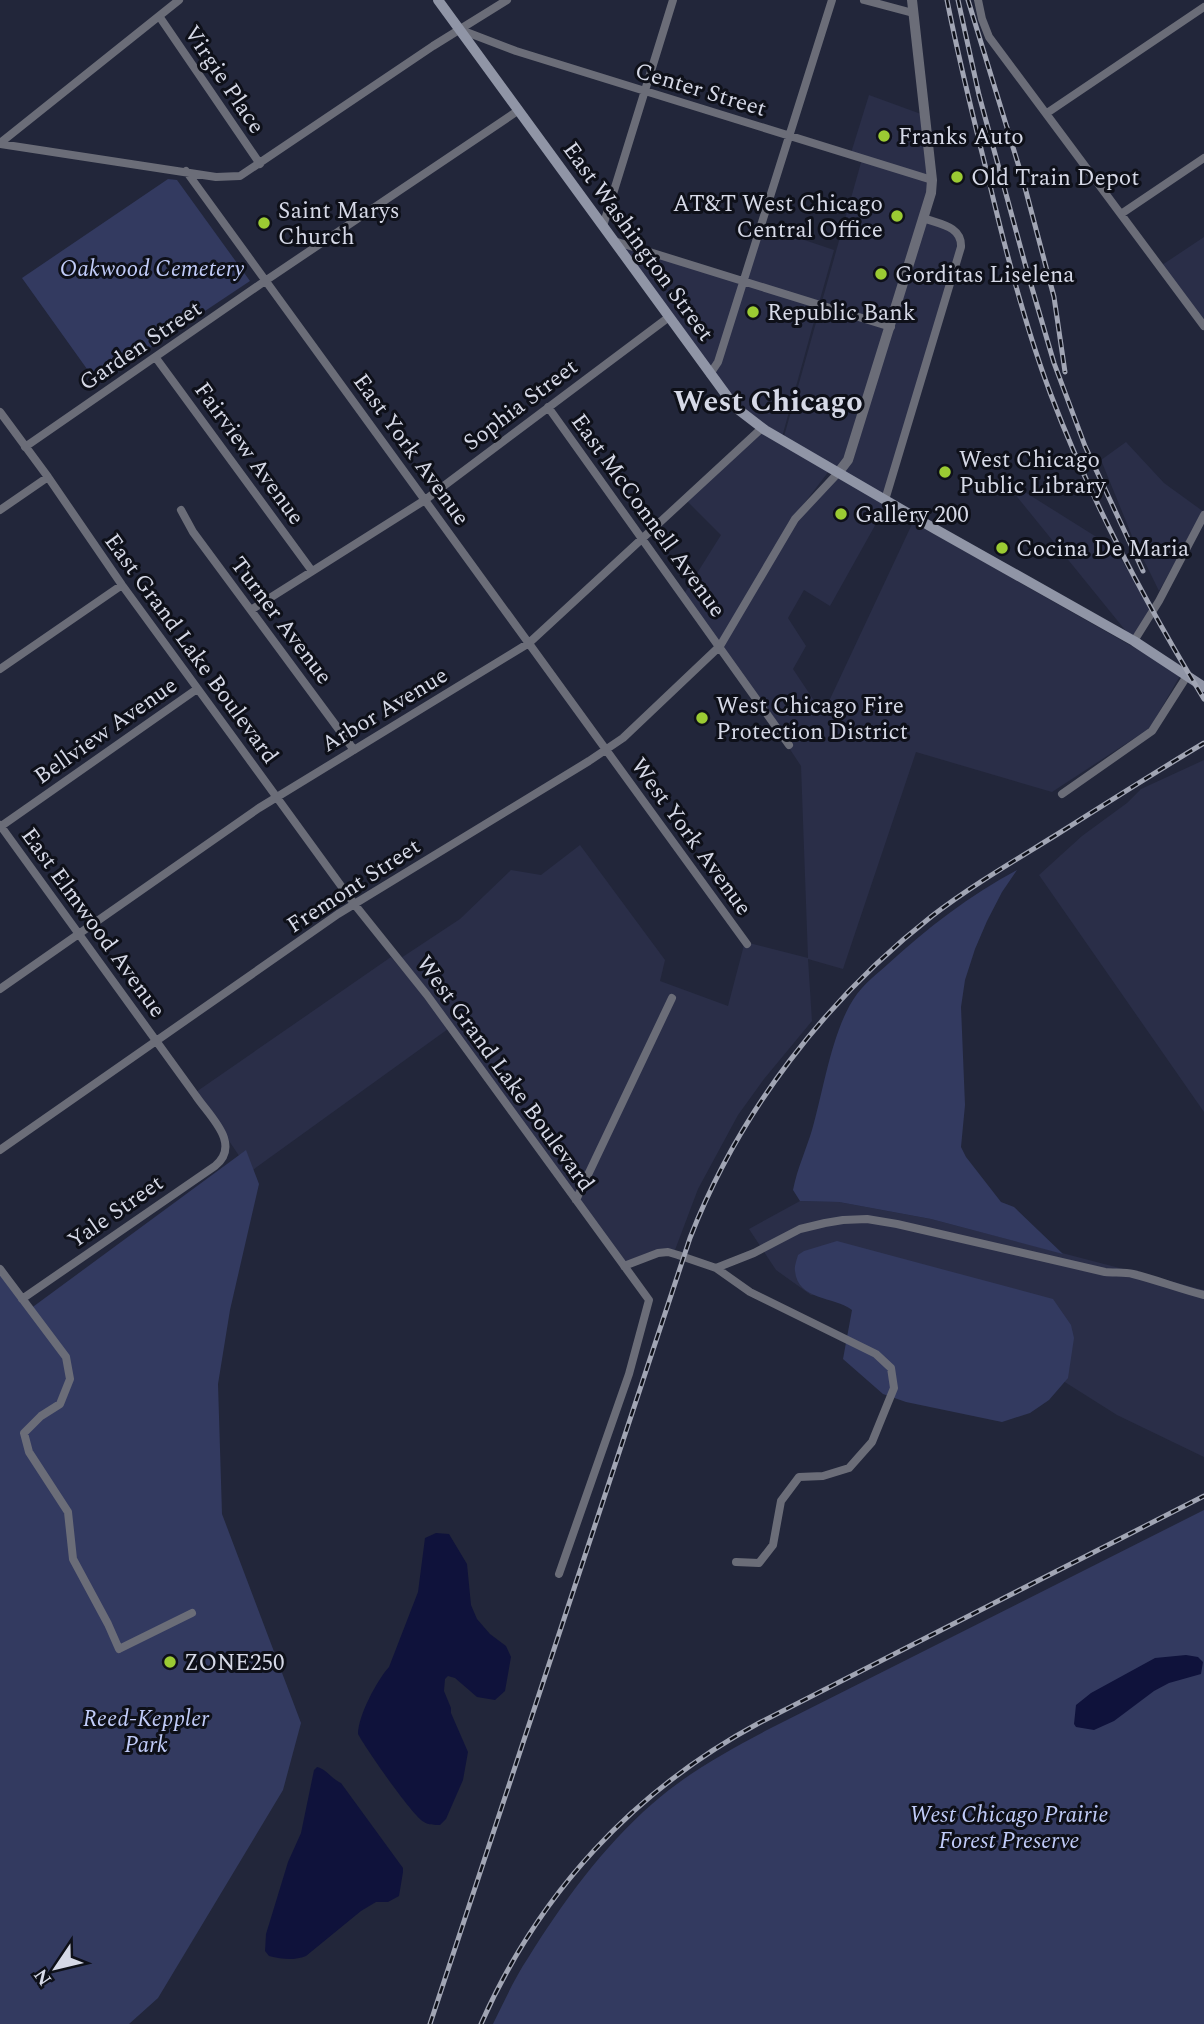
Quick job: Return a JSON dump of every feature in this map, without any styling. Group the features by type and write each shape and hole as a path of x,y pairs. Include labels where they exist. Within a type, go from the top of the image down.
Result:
{"main road":[{"name":"East Washington Street","path":"438,0 734,406 762,428 1134,641 1204,687"}],"street":[{"path":"0,144 179,0"},
{"path":"0,144 216,177 240,176 507,0"},
{"path":"603,226 673,0"},
{"path":"710,374 718,362 832,0"},
{"path":"864,0 913,13"},
{"path":"838,473 848,460 931,193 932,180 912,0"},
{"path":"978,0 989,37 1204,326"},
{"path":"1047,113 1204,7"},
{"name":"Virgie Place","path":"159,16 260,164"},
{"name":"Center Street","path":"460,30 516,51 645,92 932,180"},
{"name":"Garden Street","path":"26,447 265,281 519,110"},
{"path":"1121,214 1204,158"},
{"name":"East York Avenue","path":"186,172 606,750"},
{"path":"885,500 962,240 953,229 923,218"},
{"path":"614,241 891,327"},
{"name":"Sophia Street","path":"251,610 425,500 669,317"},
{"name":"Fairview Avenue","path":"156,358 312,571"},
{"name":"East McConnell Avenue","path":"548,407 789,745"},
{"name":"East Grand Lake Boulevard","path":"0,412 355,905"},
{"name":"Arbor Avenue","path":"0,989 276,797 529,643 762,428"},
{"name":"Fremont Street","path":"0,1150 355,905 623,738 720,646 795,519 838,473"},
{"path":"0,510 48,477"},
{"name":"Turner Avenue","path":"181,510 192,532 354,750"},
{"path":"1134,641 1159,601 1204,515"},
{"path":"0,669 122,585"},
{"path":"1062,794 1152,731 1187,676"},
{"name":"Bellview Avenue","path":"0,826 197,689"},
{"name":"West York Avenue","path":"606,750 747,944"},
{"name":"East Elmwood Avenue","path":"0,826 221,1132 226,1142 226,1151"},
{"name":"West Grand Lake Boulevard","path":"355,905 427,995 649,1300 629,1374 559,1574"},
{"path":"576,1200 672,998"},
{"name":"Yale Street","path":"22,1299 215,1166 226,1151"},
{"path":"716,1268 754,1253 800,1229 844,1220 867,1219 1105,1272 1129,1273 1204,1295"},
{"path":"624,1266 648,1256 668,1252 716,1268 750,1292 876,1354 891,1368 894,1388 872,1442 849,1468 824,1476 799,1477 781,1501 773,1545 759,1563 736,1562"},
{"path":"0,1269 66,1357 70,1379 60,1404 41,1416 24,1433 29,1452 68,1512 73,1559 119,1649 192,1613"}],"shaded area":[{"path":"869,95 921,114 929,176 851,153"},
{"path":"862,159 932,180 923,218 953,229 962,240 883,499 783,440"},
{"path":"763,226 834,250 819,303 747,280"},
{"path":"1204,237 1204,321 1162,265"},
{"path":"619,245 741,283 717,359 710,371"},
{"path":"746,284 818,307 782,437 734,403 713,374"},
{"path":"762,431 829,471 793,518 719,642 684,594 721,535 686,500"},
{"path":"1126,442 1164,483 1204,512 1159,591 1132,536 1101,460"},
{"path":"834,473 887,504 830,606 804,590 788,618 806,646 793,669 823,714 913,522 1181,674 1150,728 1052,792 916,752 843,969 808,959 812,1021 738,1115 698,1189 675,1250 655,1250 625,1262 401,958 460,919 511,870 541,875 580,845 665,960 660,981 728,1006 744,945 749,943 808,958 801,766 722,646 798,518"},
{"path":"1001,477 1114,548 1153,611 1134,641"},
{"path":"1204,760 1204,1112 1039,875 1141,789"},
{"path":"391,957 448,1029 250,1172 196,1092"},
{"path":"800,1201 839,1202 931,1219 1204,1290 1204,1457 1117,1415 1041,1367 899,1288 811,1295 776,1270 749,1229"},
{"path":"436,1533 449,1534 467,1564 471,1605 477,1619 490,1634 506,1646 511,1657 505,1691 495,1700 477,1697 455,1678 448,1676 445,1679 444,1691 468,1752 463,1780 446,1819 440,1825 427,1824 418,1817 389,1781 358,1734 365,1708 389,1667 418,1592 425,1538"},
{"path":"1186,1655 1198,1657 1203,1662 1201,1674 1169,1683 1114,1721 1094,1730 1076,1727 1074,1724 1076,1705 1091,1693 1155,1658"},
{"path":"317,1767 341,1783 403,1868 399,1896 388,1902 376,1902 361,1911 306,1956 288,1959 269,1956 265,1951 266,1934 288,1862 301,1833 314,1770"}],"green space":[{"name":"Oakwood Cemetery","path":"168,179 177,180 250,281 97,383 22,278"},
{"path":"1017,870 987,921 965,980 961,1007 965,1105 961,1147 1001,1202 1014,1207 1063,1254 931,1219 839,1202 800,1201 793,1190 797,1175 812,1130 835,1041 848,1008 857,994 934,925 982,890"},
{"name":"Reed-Keppler Park","path":"246,1150 259,1184 230,1310 218,1384 222,1514 301,1723 283,1790 158,1998 129,2024 0,2024 0,1269 30,1309"},
{"path":"837,1241 1053,1299 1071,1325 1074,1338 1068,1378 1049,1400 1030,1413 1002,1422 906,1402 883,1394 843,1359 852,1310 810,1293 798,1281 795,1269 798,1255"},
{"name":"West Chicago Prairie Forest Preserve","path":"1204,1510 1204,2024 493,2024 523,1966 584,1876 634,1821 679,1782 769,1729"}],"railway":[{"path":"947,0 1009,262 1051,395 1083,474 1120,550 1204,699"},
{"path":"958,0 979,95 1054,363 1085,446 1143,571"},
{"path":"968,0 1023,180 1054,297 1065,372"},
{"path":"430,2024 690,1238 710,1191 734,1146 760,1103 822,1021 893,948 977,884 1204,743"},
{"path":"481,2024 504,1976 561,1889 594,1850 671,1780 713,1750 759,1723 1204,1496"}],"place":[{"name":"Franks Auto","path":"884,136"},
{"name":"Old Train Depot","path":"957,177"},
{"name":"AT&T West Chicago Central Office","path":"897,216"},
{"name":"Saint Marys Church","path":"264,223"},
{"name":"Gorditas Liselena","path":"881,274"},
{"name":"Republic Bank","path":"753,312"},
{"name":"West Chicago Public Library","path":"945,472"},
{"name":"Gallery 200","path":"841,514"},
{"name":"Cocina De Maria","path":"1002,548"},
{"name":"West Chicago Fire Protection District","path":"702,718"},
{"name":"ZONE250","path":"170,1662"}],"district":[{"name":"West Chicago","path":"768,401"}]}
